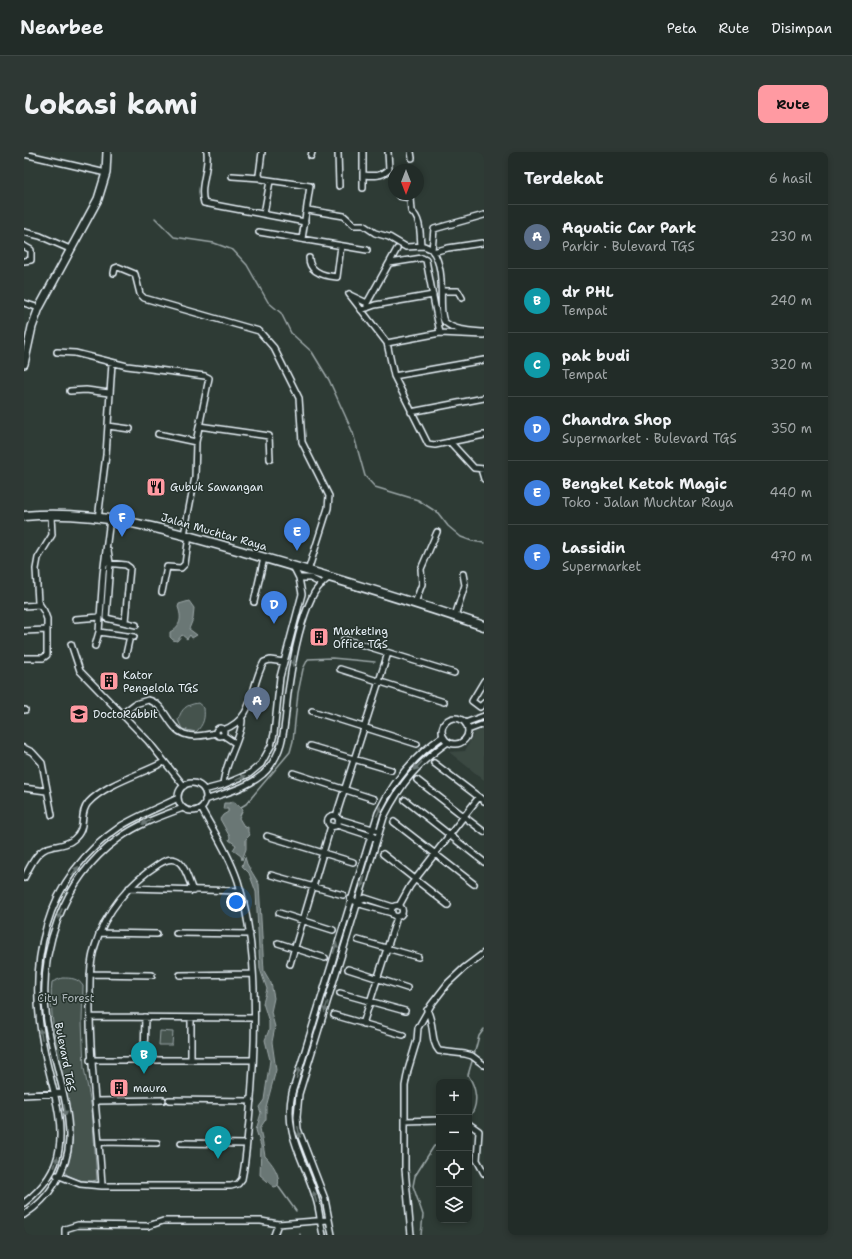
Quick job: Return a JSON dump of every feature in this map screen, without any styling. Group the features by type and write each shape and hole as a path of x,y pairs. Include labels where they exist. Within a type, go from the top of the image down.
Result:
{"highway":[{"name":"Jalan Muchtar Raya","path":"24,520 50,515"},
{"name":"Jalan Muchtar Raya","path":"24,516 50,515 98,518 139,523 187,535 330,577 484,626"}],"main road":[{"path":"24,364 32,327 39,308 98,199 106,173 107,152"}],"street":[{"path":"208,152 207,165 204,175 204,203 305,222"},
{"path":"260,178 262,152"},
{"path":"338,152 339,186"},
{"path":"363,152 363,188"},
{"path":"363,175 377,176 385,173 389,169 388,152"},
{"path":"24,154 106,173"},
{"path":"232,176 260,178 270,181 309,186 308,210 302,239"},
{"path":"264,214 270,181"},
{"path":"409,200 411,211 416,214 418,220 421,246"},
{"path":"308,210 346,216 354,225 363,225 375,233 389,237 408,248 426,246 433,251 482,244"},
{"path":"484,215 434,229 433,251 439,265 442,291 442,316 446,323 460,329 484,332"},
{"path":"24,232 40,236 70,249"},
{"path":"259,232 367,250"},
{"path":"24,246 31,250 31,260 24,261"},
{"path":"309,258 310,265 317,272 337,277 341,246"},
{"path":"361,310 367,305 397,249"},
{"path":"390,263 425,259 440,333"},
{"path":"114,273 115,268 118,266 135,274 140,294 144,298 260,331 274,348 299,398 302,442 329,496 328,508 308,571"},
{"path":"442,291 458,291 462,298"},
{"path":"433,295 367,305 349,294 387,343 394,376 428,444 433,445 484,435"},
{"path":"24,304 39,308"},
{"path":"387,343 440,333 484,335"},
{"path":"57,352 75,353 112,364 208,377 209,384 196,442 185,564 181,568 167,567 162,592"},
{"path":"394,376 484,360"},
{"path":"98,518 106,456 112,364"},
{"path":"70,391 86,390 109,393"},
{"path":"411,412 484,398"},
{"path":"108,426 130,429"},
{"path":"200,426 269,436 270,459"},
{"path":"158,434 196,442"},
{"path":"450,442 471,466 477,470 482,469 484,479"},
{"path":"24,658 46,657 47,618 39,605 36,569 38,558 52,535 50,515"},
{"path":"110,520 106,549 106,618 136,624"},
{"path":"415,603 422,584 421,569 437,532"},
{"path":"254,602 264,558"},
{"path":"95,646 107,563"},
{"path":"107,563 126,565 130,568 125,621"},
{"path":"204,790 244,777 261,764 268,752 274,734 280,677 302,594 299,578 293,566"},
{"path":"454,616 465,585 463,574"},
{"path":"205,800 249,783 262,775 273,762 283,736 289,686 298,641 312,596 330,577"},
{"path":"299,578 310,578 322,584"},
{"path":"302,594 312,596"},
{"path":"24,606 39,605"},
{"path":"75,619 100,617"},
{"path":"296,619 304,622"},
{"path":"24,631 46,630"},
{"path":"98,632 132,637 126,654"},
{"path":"344,639 454,673"},
{"path":"289,640 298,641"},
{"path":"71,644 80,671 148,741 184,786"},
{"path":"337,825 355,759 388,653"},
{"path":"223,785 226,768 240,730 242,720 264,662 270,660 284,662"},
{"path":"340,669 444,702"},
{"path":"484,681 472,701 480,707 484,703"},
{"path":"122,714 134,704 148,700 158,705 182,733 196,736 216,733 220,736 223,732 242,720"},
{"path":"312,711 417,744"},
{"path":"465,723 484,716"},
{"path":"457,718 465,723 468,730 466,737 461,742 455,744 448,742 443,736 442,727 448,720 457,718"},
{"path":"468,730 484,724"},
{"path":"223,732 235,743"},
{"path":"323,1235 319,1222 317,1200 290,1129 289,1104 372,829 386,796 398,777 417,756 443,736"},
{"path":"332,1235 325,1199 301,1141 297,1123 297,1105 384,817 402,786 425,759 448,742"},
{"path":"310,746 391,770"},
{"path":"24,748 32,752 40,760 52,815"},
{"path":"24,878 42,851 51,847 67,844 80,833 83,827 85,809 92,800 116,785 164,762"},
{"path":"434,763 484,801"},
{"path":"293,773 374,798"},
{"path":"417,780 484,832"},
{"path":"188,784 197,784 204,790 205,800 201,808 192,811 183,808 178,798 184,786 188,784"},
{"path":"24,788 46,791"},
{"path":"399,906 415,880 479,797"},
{"name":"Bulevard TGS","path":"24,1203 36,1193 50,1175 56,1164 60,1142 59,1121 38,1023 37,983 39,954 44,930 58,898 78,867 95,847 122,826 178,798"},
{"path":"405,800 484,862"},
{"name":"Bulevard TGS","path":"24,1215 44,1198 60,1175 66,1158 69,1139 62,1093 47,1021 45,983 47,959 56,924 70,892 82,874 100,854 120,838 151,820 183,808"},
{"path":"50,1175 60,1175 75,1182 102,1186 235,1185 242,1178 251,1102 253,1060 254,1018 250,934 241,891 226,852 201,808"},
{"path":"290,964 331,826 328,823 328,818 332,816 379,831"},
{"path":"394,822 474,884"},
{"path":"331,826 337,825 377,838"},
{"path":"267,836 353,862"},
{"path":"383,854 448,905"},
{"path":"102,1186 100,1142 90,1060 90,974 93,952 106,918 129,888 156,866 168,859 174,859 180,862 193,891"},
{"path":"271,875 343,895"},
{"path":"129,888 193,891 241,891"},
{"path":"358,901 365,898 393,906 399,906"},
{"path":"350,899 358,901 363,905 392,913 397,917"},
{"path":"392,913 393,906"},
{"path":"363,1024 397,917 402,913 402,909 399,906"},
{"path":"279,913 333,930"},
{"path":"99,933 157,934"},
{"path":"176,933 250,934"},
{"path":"358,940 418,957"},
{"path":"278,943 325,958"},
{"path":"410,1235 405,1169 406,1075 417,1040 418,1028 427,1010 448,983 464,968 484,953"},
{"path":"348,969 407,988"},
{"path":"90,974 152,975"},
{"path":"180,975 252,974"},
{"path":"37,983 45,983"},
{"path":"340,992 404,1011"},
{"path":"427,1010 433,1025 434,1042 439,1051 472,1056 484,1065"},
{"path":"334,1015 403,1035"},
{"path":"90,1017 254,1018"},
{"path":"144,1059 145,1017"},
{"path":"191,1018 191,1059"},
{"path":"90,1060 253,1060"},
{"path":"24,1095 62,1093"},
{"path":"96,1101 163,1100"},
{"path":"169,1100 251,1102"},
{"path":"405,1121 436,1120"},
{"path":"472,1126 479,1131 477,1160 484,1173"},
{"path":"100,1142 157,1144"},
{"path":"181,1143 246,1144"},
{"path":"65,1235 65,1229 78,1225 148,1226 163,1221 262,1221 278,1224 319,1222 328,1220"},
{"path":"274,1235 278,1224"}],"shaded area":[{"path":"189,601 194,608 193,619 189,629 197,635 192,638 190,635 187,639 182,635 177,641 173,640 170,637 170,632 174,630 180,621 179,604"},
{"path":"484,730 484,780 449,752 465,751 475,731"},
{"path":"233,801 243,809 239,818 245,828 248,827 248,832 250,835 246,839 246,849 242,860 241,856 233,850 236,845 229,840 230,837 220,819 228,812 228,809 223,809 224,803 230,803"},
{"path":"245,857 247,864 259,884 264,971 271,983 274,998 271,1012 275,1027 272,1042 276,1070 266,1107 266,1119 260,1128 265,1156 273,1166 279,1182 278,1186 274,1187 260,1175 261,1146 256,1130 261,1113 259,1107 264,1100 270,1060 265,1040 269,1030 269,1022 263,1003 267,989 260,969 256,892 249,873 242,866"}],"green space":[{"path":"198,703 204,708 204,718 201,726 196,732 182,729 178,720 181,713 187,706"},
{"name":"City Forest","path":"62,978 77,980 83,986 82,1021 84,1068 92,1109 97,1180 93,1181 77,1179 66,1174 65,1171 72,1147 68,1106 54,1034 51,999 52,982"},
{"path":"160,1031 173,1032 172,1045 159,1045"}],"waterway":[{"path":"155,218 174,237 214,243 233,250 247,265 268,302 281,313 291,333 312,352 329,380 353,433 365,476 375,487 418,500 438,513 448,526 461,537 484,543"},
{"path":"241,807 246,804 290,752 293,741 298,693 303,669 308,659 332,658 375,662"},
{"path":"474,1055 479,1036 484,1029"},
{"path":"470,1115 476,1102 475,1090 468,1075 473,1058"},
{"path":"421,1235 423,1215 413,1186 415,1176 434,1146 436,1146"},
{"path":"278,1186 296,1211"}],"place":[{"name":"Gubuk Sawangan","path":"156,487"},
{"name":"Lassidin","path":"122,537"},
{"name":"Bengkel Ketok Magic","path":"297,551"},
{"name":"Chandra Shop","path":"274,624"},
{"name":"Marketing Office TGS","path":"319,637"},
{"name":"Kator Pengelola TGS","path":"109,681"},
{"name":"DoctoRabbit","path":"79,714"},
{"name":"Aquatic Car Park","path":"257,720"},
{"name":"dr PHL","path":"144,1074"},
{"name":"maura","path":"119,1088"},
{"name":"pak budi","path":"218,1159"}]}
